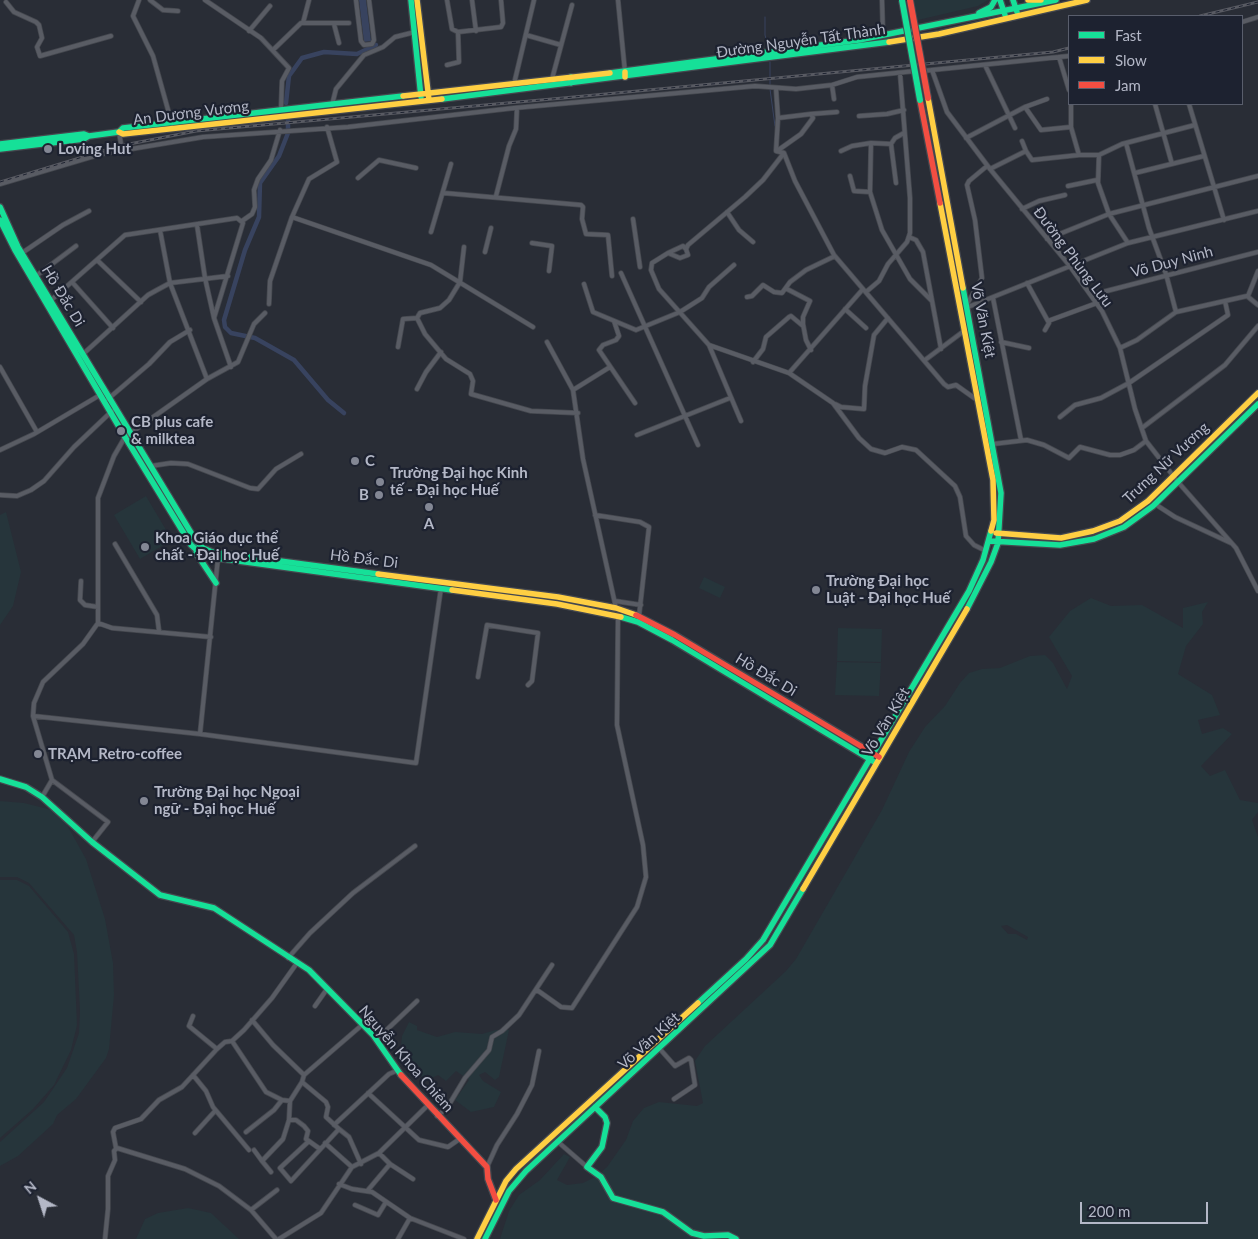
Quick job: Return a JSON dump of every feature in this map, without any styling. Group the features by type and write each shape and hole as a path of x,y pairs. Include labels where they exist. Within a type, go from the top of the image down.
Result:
{"main road":[{"path":"410,0 429,97"},
{"path":"417,0 417,37 421,98"},
{"name":"Võ Văn Kiệt","path":"477,1239 496,1200 516,1168 746,959 763,940 782,911 969,591 990,541 994,492 902,0"},
{"name":"Võ Văn Kiệt","path":"485,1239 510,1191 526,1170 770,945 787,919 877,760 980,587 998,543 1001,493 910,0"},
{"path":"937,25 985,11 995,0"},
{"path":"1000,0 1005,15"},
{"path":"1013,0 1017,12"},
{"path":"1028,0 1042,0"},
{"name":"Đường Nguyễn Tất Thành","path":"514,87 921,37 1056,0"},
{"name":"Đường Nguyễn Tất Thành","path":"1017,12 1087,0"},
{"name":"Đường Nguyễn Tất Thành","path":"775,55 937,25 1005,15"},
{"name":"Đường Nguyễn Tất Thành","path":"514,87 552,79 571,80"},
{"name":"An Dương Vương","path":"89,136 119,132 123,128 172,125 514,87"},
{"name":"An Dương Vương","path":"255,116 281,109 421,98"},
{"path":"0,144 77,134 89,136"},
{"path":"0,149 84,139 89,136"},
{"name":"Hồ Đắc Di","path":"0,206 22,253 49,302"},
{"name":"Hồ Đắc Di","path":"0,220 15,250 49,302 191,544 202,551 218,558 234,558 616,605 682,639 877,760"},
{"path":"960,310 967,306"},
{"path":"964,331 972,329"},
{"name":"Hồ Đắc Di","path":"81,356 100,395 107,400"},
{"name":"Trưng Nữ Vương","path":"990,541 998,543 1060,545 1094,539 1124,527 1153,502 1258,393"},
{"path":"1252,400 1258,404"},
{"name":"Trưng Nữ Vương","path":"1175,479 1258,404"},
{"path":"982,428 990,427"},
{"name":"Hồ Đắc Di","path":"128,434 151,466 202,551"},
{"name":"Trưng Nữ Vương","path":"992,532 1061,538 1093,532 1120,521 1153,502"},
{"path":"191,544 216,583"},
{"name":"Hồ Đắc Di","path":"202,551 234,558"},
{"name":"Hồ Đắc Di","path":"316,568 603,611 638,622 871,756"},
{"path":"926,664 932,668"},
{"name":"Nguyễn Khoa Chiêm","path":"0,779 26,788 42,797 92,842 160,894 214,908 309,970 376,1040 396,1071 427,1106 461,1138 487,1167 488,1179 496,1200"},
{"path":"746,959 751,964"},
{"path":"590,1101 605,1117 606,1123 602,1147 587,1167 601,1177 610,1194 618,1201 640,1204 663,1212 692,1233 704,1236 728,1235 736,1239"},
{"path":"496,1200 503,1204"}],"street":[{"path":"140,0 133,16 153,56 172,125"},
{"path":"150,0 163,10 178,12"},
{"path":"205,0 261,38 290,68 282,81 281,109"},
{"path":"273,50 303,23 309,0"},
{"path":"356,0 361,41 364,45 372,44 374,40 369,0"},
{"path":"447,0 452,29 458,32 500,27 503,23 501,0"},
{"path":"472,0 476,31"},
{"path":"514,87 534,0"},
{"path":"618,0 625,74"},
{"path":"882,0 882,36"},
{"path":"6,1 14,12 39,25 42,38 37,48 40,56 111,36"},
{"path":"552,79 572,5"},
{"path":"249,31 270,6"},
{"path":"1243,22 1258,17"},
{"path":"303,23 349,23"},
{"path":"334,24 339,43"},
{"path":"448,65 459,62 458,32"},
{"path":"526,35 561,44"},
{"path":"332,105 336,89 364,55 383,47 395,37 417,37"},
{"path":"0,184 101,154 203,137 292,129 383,124 517,108 764,86 776,89 832,85 858,77 1068,56"},
{"path":"1059,57 1068,87"},
{"path":"985,65 1015,128"},
{"name":"Đường Phùng Lưu","path":"932,70 948,112 966,138 988,168 1069,265 1097,303 1120,348 1134,409 1146,441 1175,479 1233,544 1258,591"},
{"path":"789,373 811,350 844,309 864,290 879,281 888,264 909,237 910,198 900,73"},
{"path":"832,85 834,99"},
{"path":"776,89 778,118 776,151"},
{"path":"966,138 1008,115 1047,98"},
{"path":"1071,105 1071,127 1079,155"},
{"path":"1155,105 1172,164"},
{"path":"1189,105 1224,220"},
{"path":"1025,107 1040,130 1071,127"},
{"path":"496,196 509,146 516,130 517,108"},
{"path":"859,116 887,114 904,110"},
{"path":"778,118 837,112"},
{"path":"776,151 801,134 812,120 811,114"},
{"path":"1022,141 1032,160 1079,155 1099,156 1126,143 1195,125"},
{"path":"269,304 270,281 292,217 309,179 337,161 327,127"},
{"path":"49,302 125,235 237,218 242,220 252,214 255,207 254,190 258,178 271,160 282,130"},
{"path":"119,132 122,150"},
{"path":"896,183 891,144 895,138 904,133"},
{"path":"841,151 852,146 871,143 891,144"},
{"path":"871,143 870,192 885,237 913,283 932,302"},
{"path":"1126,143 1143,206 1166,274 1176,312"},
{"path":"776,151 784,152"},
{"path":"967,306 982,278 975,220 967,185 969,181 988,168 1026,151"},
{"path":"686,249 763,180 784,152"},
{"path":"784,152 796,181 835,256 926,360 946,386 956,386 977,400"},
{"path":"1099,156 1097,180 1109,214 1128,243"},
{"path":"1135,173 1204,156"},
{"path":"358,178 378,160 416,168"},
{"path":"431,232 451,164"},
{"path":"850,176 854,191 870,192"},
{"path":"1047,238 1109,214 1258,176"},
{"path":"1068,186 1097,180"},
{"path":"444,192 581,205 583,207 582,219 586,234 608,235 612,276"},
{"path":"1022,209 1039,201 1065,195"},
{"path":"22,253 64,224 89,211"},
{"path":"967,306 993,298 1069,265 1128,243 1258,211"},
{"path":"727,212 738,230 753,242"},
{"path":"292,217 431,265 533,327"},
{"path":"633,219 640,267"},
{"path":"214,318 228,276 242,220"},
{"path":"197,225 205,278 214,318 231,367"},
{"path":"485,252 491,228"},
{"path":"160,230 170,283 190,330 207,379"},
{"path":"909,237 916,240 923,252 930,279 932,302 941,349"},
{"path":"532,243 552,246 549,271"},
{"path":"36,276 76,246"},
{"path":"668,253 680,258 688,255 683,246 668,253 652,262 650,270 658,289 709,345 741,421"},
{"path":"418,318 420,313 445,304 460,282 464,247"},
{"name":"Võ Duy Ninh","path":"1091,295 1166,274 1258,252"},
{"path":"746,297 752,296 762,285 780,294 787,289 790,282 806,270 835,256"},
{"path":"97,260 141,302"},
{"path":"584,284 593,312 636,330 645,328 680,312 702,298 709,287 734,265"},
{"path":"1248,296 1258,271"},
{"path":"621,273 698,445"},
{"path":"81,356 148,295 170,283 228,276"},
{"path":"72,282 113,328"},
{"path":"1027,283 1048,321 1049,324 1045,330"},
{"path":"787,289 810,301 803,317 803,326 806,340 811,350"},
{"path":"1120,348 1137,340 1176,312 1248,296"},
{"path":"1248,296 1258,305"},
{"path":"993,298 1021,440"},
{"path":"1060,417 1075,405 1101,398 1129,384 1228,315 1225,301"},
{"path":"1048,321 1097,303"},
{"path":"844,309 866,328"},
{"path":"92,842 108,822 52,780 33,716 34,703 43,682 84,644 98,623 98,498 114,456 128,434 207,379 238,362 252,328 265,313"},
{"path":"753,362 763,349 766,336 789,317 792,316 803,326"},
{"path":"398,347 403,319 418,318"},
{"path":"418,318 426,334 446,359 470,374 473,381 471,394 531,411 578,414"},
{"path":"709,345 753,362 789,373 841,407 864,410 865,386 874,334 888,318"},
{"path":"614,321 619,336 616,340 602,345 599,350 635,403"},
{"path":"1142,428 1225,365 1258,326"},
{"path":"107,400 149,364 170,342 190,330"},
{"path":"926,360 964,331"},
{"path":"547,342 574,390 583,459 616,605 641,605"},
{"path":"1001,342 1029,348"},
{"path":"417,389 426,372 442,352"},
{"path":"0,367 37,432"},
{"path":"574,390 610,367"},
{"path":"0,450 37,432 100,395"},
{"path":"637,436 730,398"},
{"path":"833,403 860,438 875,452 885,453 902,447 912,448 951,481 959,494 966,536 974,545 986,551"},
{"path":"0,496 17,496 31,490 44,481 113,410"},
{"path":"993,444 1021,440 1044,445 1069,458 1080,447 1110,455 1120,455 1134,450 1146,441"},
{"path":"151,466 170,463 188,464 250,488 258,489 276,469 301,454"},
{"path":"1153,502 1195,527 1233,544"},
{"path":"596,515 640,522 649,527 640,616"},
{"path":"115,544 157,614 160,630"},
{"path":"200,734 218,558"},
{"path":"81,581 80,600 85,605 98,607"},
{"path":"33,716 200,734 416,763 442,586"},
{"path":"537,990 560,1007 572,1008 637,907 646,877 643,845 617,725 618,616"},
{"path":"98,623 112,628 160,630 211,637"},
{"path":"478,677 487,625 538,633 532,681 528,685"},
{"path":"42,797 52,780"},
{"path":"288,958 310,933 353,893 416,846"},
{"path":"105,1239 108,1209 108,1176 115,1160 116,1148 113,1132 115,1128 141,1119 159,1100 178,1090 217,1049 225,1042 232,1041 252,1020 297,963"},
{"path":"437,1116 447,1108 465,1078 489,1050 492,1036 502,1031 519,1015 552,966"},
{"path":"316,1006 327,989"},
{"path":"376,1040 417,1001"},
{"path":"193,1016 189,1026 217,1049"},
{"path":"252,1020 273,1045 304,1075"},
{"path":"262,1161 283,1139 289,1120 290,1101 302,1082 304,1075 362,1025"},
{"path":"232,1041 266,1092 282,1100 290,1101"},
{"path":"659,1048 674,1066 689,1058 691,1060 695,1085 674,1099"},
{"path":"487,1167 497,1145 517,1114 532,1085 539,1051"},
{"path":"334,1125 389,1074 396,1071"},
{"path":"193,1075 206,1091 216,1111 271,1172"},
{"path":"302,1082 326,1102 328,1106 326,1118 349,1137 361,1164"},
{"path":"368,1093 404,1128 421,1141 448,1147 461,1138"},
{"path":"246,1132 274,1110 282,1100"},
{"path":"116,1148 185,1169 218,1186 251,1210 277,1239 321,1213 339,1184 352,1168 380,1153 427,1106"},
{"path":"195,1133 216,1111"},
{"path":"289,1120 296,1120 307,1129 305,1138 320,1149"},
{"path":"308,1142 280,1168 292,1181 339,1129"},
{"path":"557,1141 587,1167"},
{"path":"326,1143 352,1168"},
{"path":"380,1153 390,1164 413,1179"},
{"path":"368,1190 390,1164"},
{"path":"339,1184 352,1189 368,1190 410,1218 464,1239"},
{"path":"251,1210 278,1190"},
{"path":"355,1205 378,1215 386,1202"},
{"path":"398,1239 410,1218"}],"shaded area":[{"path":"914,0 988,0 978,6 918,20"},
{"path":"146,496 172,540 140,559 114,515"},
{"path":"6,512 21,572 13,606 0,625 0,515"},
{"path":"704,577 725,587 720,598 699,588"},
{"path":"1091,598 1111,606 1142,605 1183,628 1183,608 1208,602 1202,612 1203,624 1186,646 1178,674 1212,695 1220,715 1198,720 1202,734 1223,728 1232,734 1201,766 1210,776 1225,770 1240,800 1258,803 1258,812 1252,820 1258,837 1258,1239 500,1239 509,1211 519,1195 540,1180 564,1154 570,1157 557,1180 567,1185 583,1183 597,1176 607,1167 626,1140 633,1121 644,1108 659,1102 697,1106 703,1103 695,1061 705,1046 786,971 796,959 882,810 909,752 925,727 945,706 969,673 982,669 1000,668 1030,656 1045,655 1053,663 1067,689 1072,676 1049,637 1070,611","holes":["1007,925 1028,937 1027,940 1016,934 1008,934 1001,926"]},
{"path":"838,628 882,629 881,662 837,661"},
{"path":"837,662 881,663 879,696 835,695"},
{"path":"0,801 24,803 52,810 67,825 86,859 105,919 113,963 114,995 109,1049 106,1058 76,1099 57,1115 53,1124 18,1156 0,1166 0,1142 44,1102 67,1068 79,1033 80,1011 77,952 74,935 29,883 17,877 0,877"},
{"path":"0,880 17,880 29,886 68,932 74,954 77,1025 71,1050 54,1085 33,1109 0,1138"},
{"path":"409,1022 417,1026 417,1030 437,1037 455,1032 482,1034 496,1030 509,1030 499,1077 495,1080 485,1072 479,1075 483,1081 501,1092 494,1107 471,1112 455,1100 469,1080 456,1071 446,1081 438,1075 427,1080 417,1074 421,1068 404,1054 401,1046 402,1036"},
{"path":"188,1208 211,1213 239,1239 136,1239 145,1219 158,1213"}],"water":[{"path":"359,0 366,0 371,41 364,42"}],"waterway":[{"path":"765,17 765,35 769,50"},
{"path":"286,103 289,76 302,58 324,52 357,54 376,45"},
{"path":"770,62 770,85"},
{"path":"770,89 775,126"},
{"path":"288,119 288,133 279,156 260,183 259,217 245,250 224,320 225,327 231,333 255,338 294,360 328,400 344,413"}],"railway":[{"path":"1204,15 1258,2"},
{"path":"0,182 119,146 196,131 1053,52 1068,48"}],"traffic: fast":[{"path":"411,0 421,97"},
{"path":"902,0 920,100"},
{"path":"979,13 991,7 995,0"},
{"path":"1000,0 1005,15"},
{"path":"1013,0 1017,12"},
{"path":"610,73 859,40 1056,0"},
{"path":"442,99 889,42"},
{"path":"571,77 571,83"},
{"path":"0,149 84,139 89,136 119,132 123,128 403,96"},
{"path":"0,144 84,134 89,136"},
{"path":"0,207 18,247 196,541 203,548 212,552 378,574"},
{"path":"0,220 15,250 125,437 191,545 200,553 209,557 452,590"},
{"path":"963,288 1001,493 998,543 991,562 967,609"},
{"path":"990,541 1060,545 1094,539 1124,527 1153,506 1258,404"},
{"path":"698,1003 746,959 763,940 969,591 983,560 991,531"},
{"path":"196,553 216,583"},
{"path":"621,617 638,622 672,640 876,763"},
{"path":"0,779 26,787 42,797 92,842 160,895 214,908 309,970 373,1035 401,1075"},
{"path":"485,1239 509,1191 526,1171 770,945 803,889"},
{"path":"595,1107 605,1117 607,1123 602,1147 587,1167 601,1177 613,1198 663,1212 692,1233 704,1236 728,1235 736,1239"}],"traffic: slow":[{"path":"417,0 429,100"},
{"path":"1028,0 1041,0"},
{"path":"889,42 939,34 1087,0"},
{"path":"625,72 625,77"},
{"path":"403,96 610,73"},
{"path":"928,98 963,288"},
{"path":"119,132 123,134 442,99"},
{"path":"940,203 993,480 994,520 991,531"},
{"path":"996,533 1061,538 1093,531 1120,521 1148,501 1258,393"},
{"path":"378,574 558,597 616,608 636,615"},
{"path":"452,590 557,604 621,617"},
{"path":"803,889 967,609"},
{"path":"477,1239 506,1181 516,1169 698,1003"}],"traffic: jam":[{"path":"910,0 928,98"},
{"path":"920,100 940,203"},
{"path":"636,615 675,635 879,757"},
{"path":"401,1075 487,1167 488,1179 496,1200"}],"place":[{"name":"Loving Hut","path":"48,149"},
{"name":"CB plus cafe & milktea","path":"121,431"},
{"name":"C","path":"355,461"},
{"name":"Trường Đại học Kinh tế - Đại học Huế","path":"380,482"},
{"name":"B","path":"379,495"},
{"name":"A","path":"429,507"},
{"name":"Khoa Giáo dục thể chất - Đại học Huế","path":"145,547"},
{"name":"Trường Đại học Luật - Đại học Huế","path":"816,590"},
{"name":"TRẠM_Retro-coffee","path":"38,754"},
{"name":"Trường Đại học Ngoại ngữ - Đại học Huế","path":"144,801"}]}
